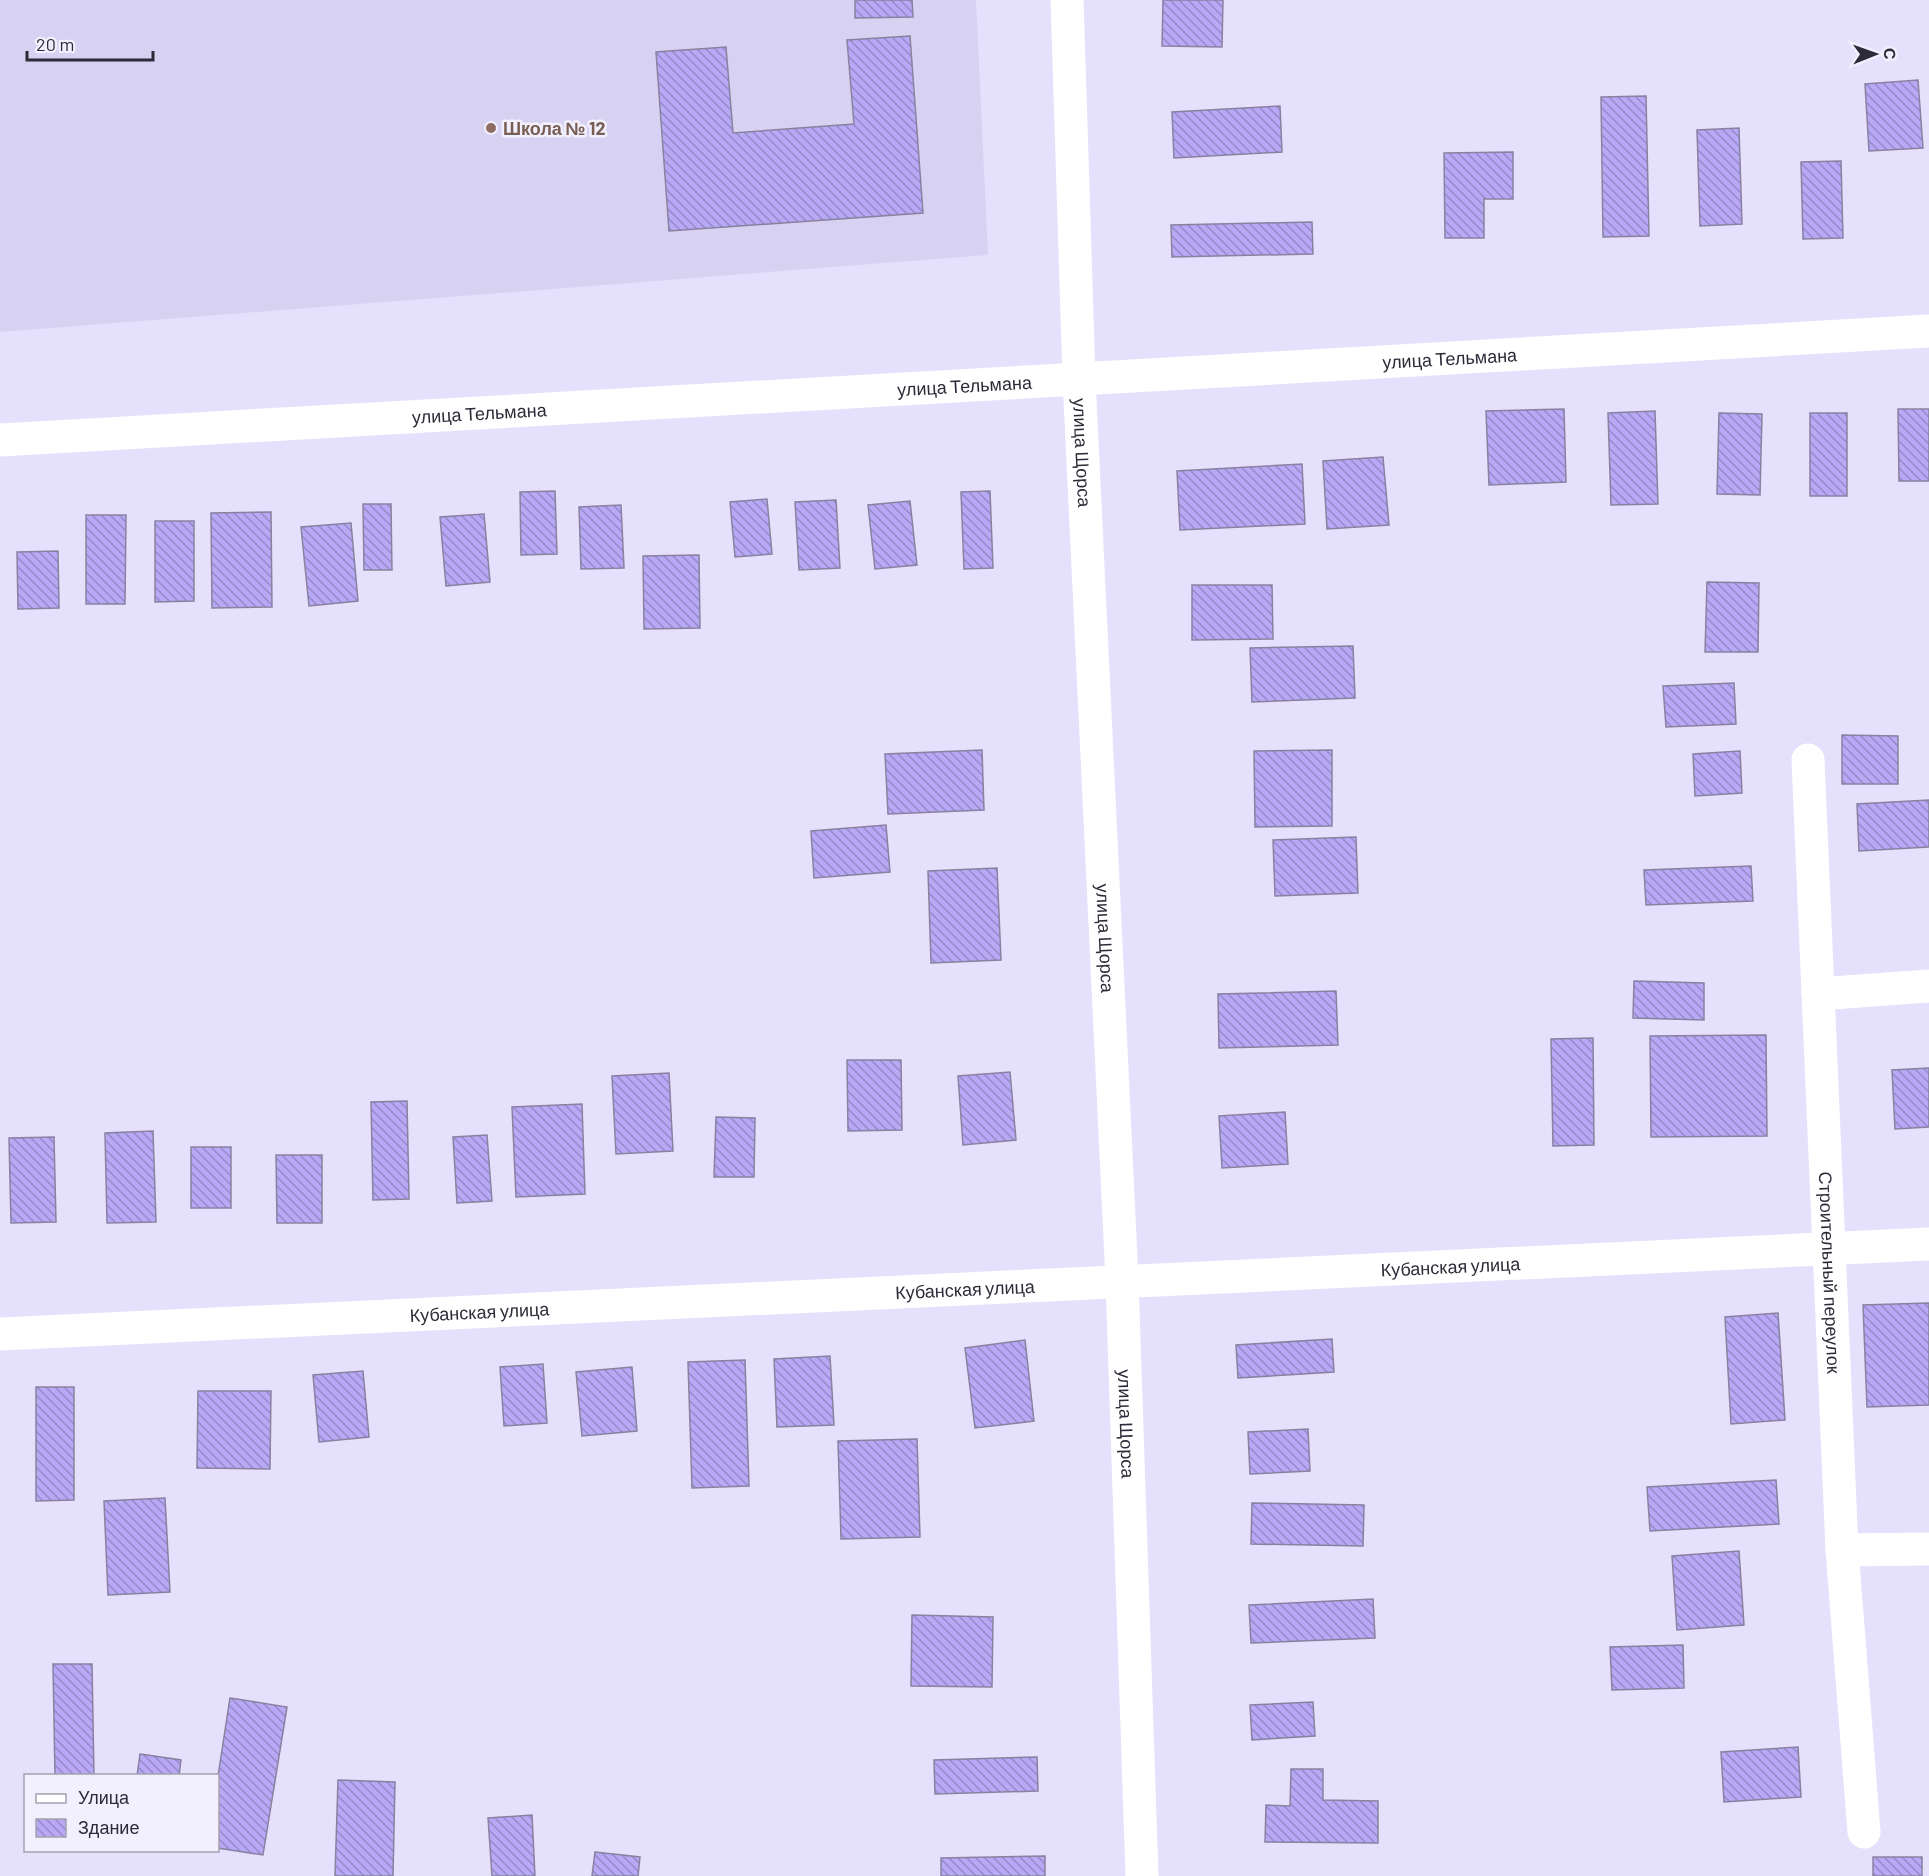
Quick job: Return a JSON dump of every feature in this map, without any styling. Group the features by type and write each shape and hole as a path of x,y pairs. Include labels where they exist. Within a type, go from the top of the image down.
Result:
{"street":[{"name":"улица Щорса","path":"1067,0 1079,378 1122,1280 1142,1876"},
{"name":"улица Тельмана","path":"0,440 1929,331"},
{"name":"Строительный переулок","path":"1808,760 1842,1550 1864,1832"},
{"path":"1818,994 1929,986"},
{"name":"Кубанская улица","path":"0,1334 1929,1244"},
{"path":"1842,1550 1929,1549"}],"shaded area":[{"name":"Школа № 12","path":"0,0 976,0 988,255 0,332"}],"building":[{"path":"855,0 912,0 913,17 855,18"},
{"path":"1163,0 1223,0 1222,47 1162,46"},
{"path":"910,36 923,213 669,231 656,52 726,47 733,133 854,124 847,40"},
{"path":"1918,80 1923,148 1869,151 1865,84"},
{"path":"1646,96 1649,236 1603,237 1601,97"},
{"path":"1280,106 1282,152 1174,158 1172,112"},
{"path":"1739,128 1742,224 1700,226 1697,130"},
{"path":"1513,152 1513,199 1484,199 1484,238 1445,238 1444,153"},
{"path":"1841,161 1843,238 1803,239 1801,162"},
{"path":"1312,222 1313,254 1172,257 1171,225"},
{"path":"1564,409 1566,482 1489,485 1486,411"},
{"path":"1898,409 1929,409 1929,481 1899,481"},
{"path":"1655,411 1658,504 1611,505 1608,413"},
{"path":"1719,413 1762,414 1760,495 1717,494"},
{"path":"1810,413 1847,413 1847,496 1810,496"},
{"path":"1383,457 1389,525 1327,529 1323,461"},
{"path":"1302,464 1305,524 1180,530 1177,471"},
{"path":"555,491 557,554 521,555 520,492"},
{"path":"990,491 993,568 964,569 961,492"},
{"path":"767,499 772,554 735,557 730,502"},
{"path":"836,500 840,568 799,570 795,502"},
{"path":"910,501 917,565 875,569 868,505"},
{"path":"363,504 391,504 392,570 364,570"},
{"path":"621,505 624,568 581,569 579,507"},
{"path":"271,512 272,607 212,608 211,513"},
{"path":"484,514 490,582 446,586 440,517"},
{"path":"86,515 126,515 125,604 86,604"},
{"path":"155,521 194,521 194,601 155,602"},
{"path":"351,523 358,601 309,606 301,527"},
{"path":"58,551 59,608 18,609 17,552"},
{"path":"699,555 700,628 644,629 643,556"},
{"path":"1707,582 1759,583 1758,652 1705,652"},
{"path":"1192,585 1272,585 1273,639 1192,640"},
{"path":"1353,646 1355,698 1252,702 1250,648"},
{"path":"1734,683 1736,724 1666,727 1663,686"},
{"path":"1842,735 1898,736 1898,784 1842,784"},
{"path":"982,750 984,810 888,814 885,754"},
{"path":"1332,750 1332,826 1255,827 1254,751"},
{"path":"1740,751 1742,793 1695,796 1693,754"},
{"path":"1929,800 1929,847 1859,851 1857,804"},
{"path":"886,825 890,872 814,878 811,831"},
{"path":"1356,837 1358,893 1275,896 1273,840"},
{"path":"1751,866 1753,901 1646,905 1644,870"},
{"path":"997,868 1001,960 931,963 928,871"},
{"path":"1634,981 1704,983 1704,1020 1633,1018"},
{"path":"1336,991 1338,1045 1219,1048 1218,994"},
{"path":"1766,1035 1767,1136 1651,1137 1650,1036"},
{"path":"1593,1038 1594,1145 1553,1146 1551,1039"},
{"path":"847,1060 901,1060 902,1130 848,1131"},
{"path":"1929,1068 1929,1127 1895,1129 1892,1070"},
{"path":"1010,1072 1016,1140 963,1145 958,1076"},
{"path":"669,1073 673,1151 616,1154 612,1076"},
{"path":"407,1101 409,1199 373,1200 371,1102"},
{"path":"582,1104 585,1194 516,1197 512,1107"},
{"path":"1285,1112 1288,1164 1222,1168 1219,1116"},
{"path":"716,1117 755,1118 754,1177 714,1177"},
{"path":"153,1131 156,1222 107,1223 105,1133"},
{"path":"487,1135 492,1201 457,1203 453,1137"},
{"path":"54,1137 56,1222 11,1223 9,1138"},
{"path":"191,1147 231,1147 231,1208 191,1208"},
{"path":"276,1155 322,1155 322,1223 277,1223"},
{"path":"1929,1303 1929,1405 1867,1407 1863,1305"},
{"path":"1778,1313 1785,1420 1731,1424 1725,1317"},
{"path":"1332,1339 1334,1372 1238,1378 1236,1345"},
{"path":"1025,1340 1034,1421 975,1428 965,1348"},
{"path":"830,1356 834,1425 777,1427 774,1359"},
{"path":"745,1360 749,1486 692,1488 688,1362"},
{"path":"543,1364 547,1423 504,1426 500,1367"},
{"path":"632,1367 637,1431 582,1436 576,1372"},
{"path":"363,1371 369,1437 319,1442 313,1375"},
{"path":"36,1387 74,1387 74,1500 36,1501"},
{"path":"198,1391 271,1391 270,1469 197,1468"},
{"path":"1308,1429 1310,1471 1250,1474 1248,1432"},
{"path":"917,1439 920,1537 841,1539 838,1441"},
{"path":"1776,1480 1779,1524 1650,1531 1647,1487"},
{"path":"165,1498 170,1592 108,1595 104,1501"},
{"path":"1252,1503 1364,1505 1363,1546 1251,1544"},
{"path":"1739,1551 1744,1625 1677,1630 1672,1556"},
{"path":"1373,1599 1375,1638 1251,1643 1249,1605"},
{"path":"912,1615 993,1617 992,1687 911,1686"},
{"path":"1683,1645 1684,1688 1612,1690 1610,1647"},
{"path":"53,1664 92,1664 94,1774 55,1774"},
{"path":"230,1698 287,1707 263,1855 219,1848 218,1774"},
{"path":"1313,1702 1315,1736 1252,1740 1250,1705"},
{"path":"1798,1747 1801,1797 1724,1802 1721,1752"},
{"path":"140,1754 181,1760 179,1774 137,1774"},
{"path":"1037,1757 1038,1791 935,1794 934,1760"},
{"path":"1291,1769 1323,1769 1323,1800 1378,1801 1378,1843 1265,1842 1266,1805 1290,1806"},
{"path":"338,1780 395,1782 393,1876 335,1876"},
{"path":"532,1815 535,1876 492,1876 488,1818"},
{"path":"595,1852 640,1857 638,1876 592,1876"},
{"path":"1045,1856 1045,1876 941,1876 941,1858"},
{"path":"1873,1857 1922,1857 1922,1876 1873,1876"}],"place":[{"name":"Школа № 12","path":"491,128"}]}
